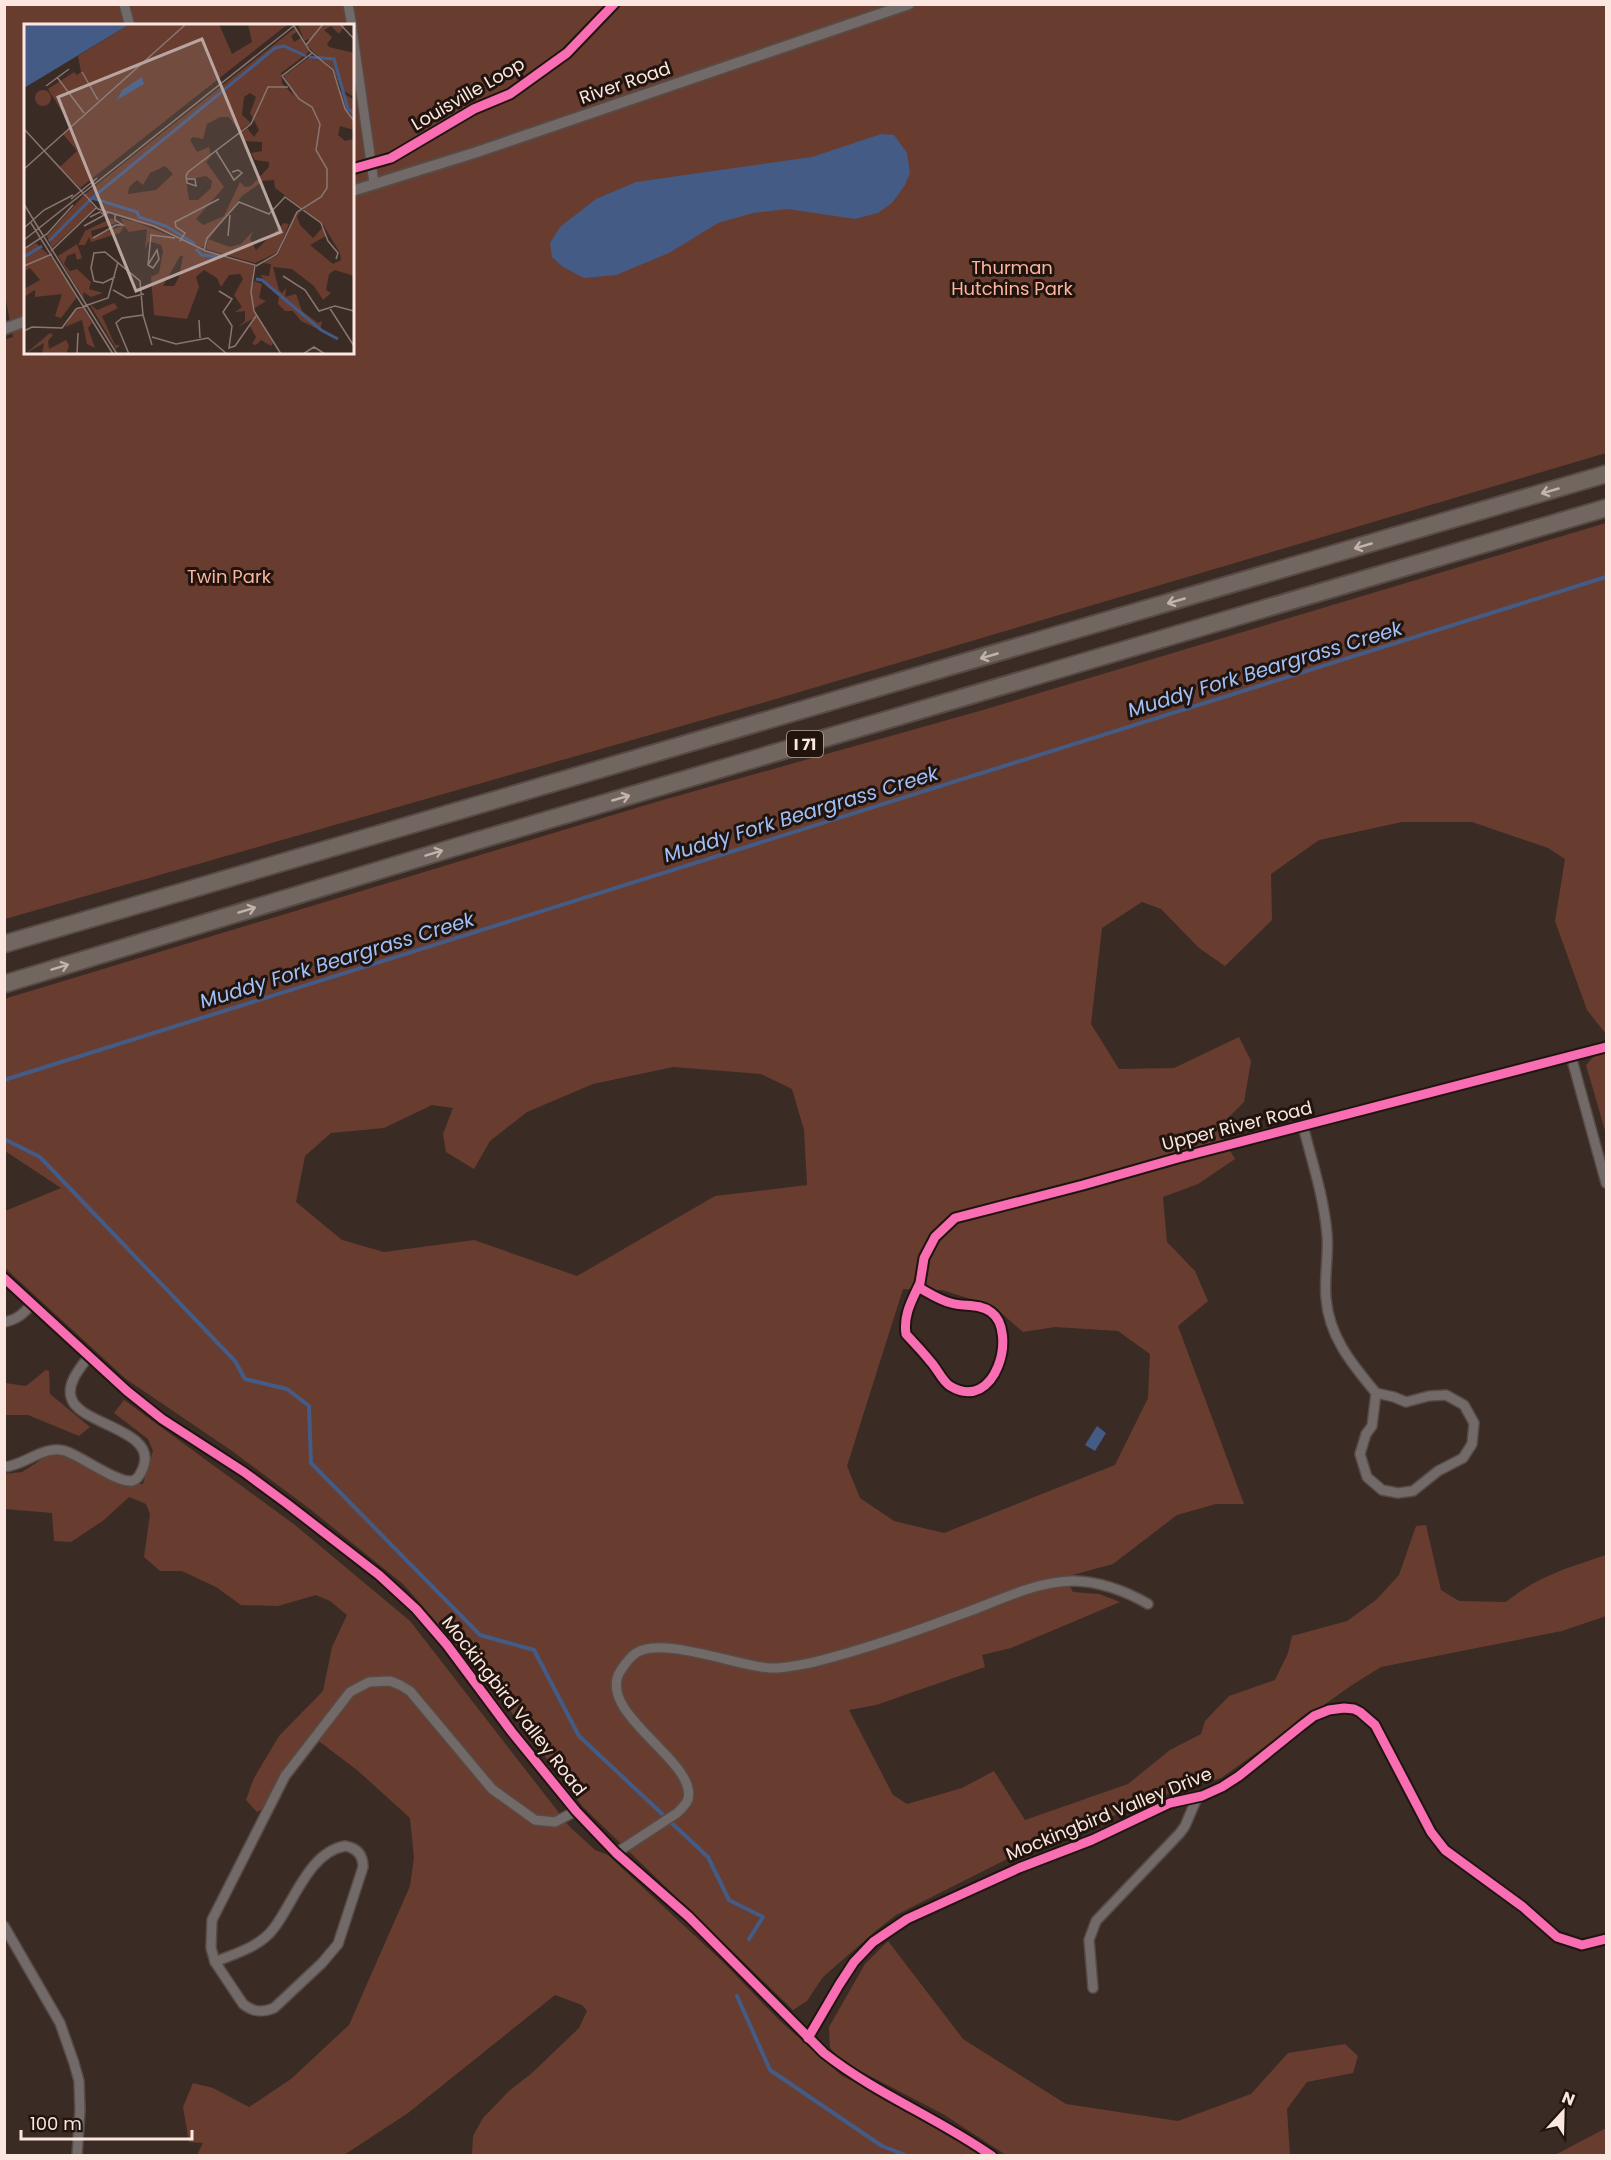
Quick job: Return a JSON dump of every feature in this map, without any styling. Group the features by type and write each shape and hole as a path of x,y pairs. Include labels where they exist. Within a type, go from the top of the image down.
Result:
{"highway":[{"name":"I 71","path":"4,944 1606,474"},
{"name":"I 71","path":"4,984 459,846 1606,508"}],"street":[{"path":"124,4 129,24"},
{"path":"348,4 351,24"},
{"name":"River Road","path":"354,190 474,153 909,4"},
{"path":"354,41 374,183"},
{"path":"4,328 24,322"},
{"name":"Upper River Road","path":"918,1287 954,1304 981,1307 992,1312 998,1320 1002,1331 997,1373 980,1389 965,1391 950,1386 906,1334 904,1324 918,1287 924,1258 935,1236 955,1218 1606,1047"},
{"path":"1571,1056 1606,1183"},
{"path":"1303,1126 1324,1213 1327,1236 1326,1299 1333,1328 1346,1355 1376,1393 1406,1402 1429,1396 1446,1395 1464,1404 1473,1423 1472,1444 1463,1458 1452,1466 1438,1471 1413,1491 1398,1493 1382,1490 1367,1477 1360,1454 1362,1444 1372,1426 1376,1393"},
{"name":"Mockingbird Valley Road","path":"4,1278 127,1391 162,1419 244,1472 286,1503 380,1575 416,1609 447,1645 511,1731 576,1811 616,1853 689,1917 808,2038 848,2072 948,2127 992,2156"},
{"path":"4,1322 20,1316 32,1304"},
{"path":"4,1467 16,1467 42,1453 63,1450 120,1479 132,1481 138,1478 144,1466 145,1456 138,1441 77,1408 70,1398 75,1377 89,1356"},
{"path":"616,1853 674,1815 685,1805 689,1797 682,1775 622,1706 618,1694 618,1674 636,1653 646,1649 674,1648 718,1659 772,1668 810,1663 883,1641 1042,1586 1070,1581 1107,1587 1134,1596 1148,1604"},
{"path":"215,1962 259,1943 274,1928 318,1860 338,1847 345,1846 357,1850 362,1856 363,1867 338,1944 274,2008 257,2012 243,2004 215,1962 210,1941 212,1920 285,1776 350,1692 369,1682 390,1681 410,1691 492,1789 535,1820 555,1822 576,1811"},
{"name":"Mockingbird Valley Drive","path":"808,2038 854,1962 873,1942 907,1919 1019,1868 1092,1840 1170,1803 1197,1797 1222,1787 1314,1716 1329,1710 1344,1708 1354,1709 1375,1725 1431,1832 1445,1850 1523,1907 1557,1937 1582,1945 1606,1939"},
{"path":"1093,1988 1089,1940 1096,1921 1180,1833 1197,1797"},
{"path":"4,1926 56,2014 74,2063 79,2081 80,2110 77,2156"}],"green space":[{"path":"5,5 1606,5 1606,453 776,699 5,919 4,340 13,337 4,291"},
{"path":"1606,523 1606,1034 1587,1010 1555,921 1565,859 1548,848 1472,822 1402,822 1319,840 1271,874 1272,920 1225,966 1199,948 1161,909 1142,902 1102,928 1091,1024 1119,1069 1174,1068 1239,1037 1251,1061 1244,1102 1217,1129 1235,1159 1198,1184 1163,1197 1167,1242 1195,1271 1208,1301 1178,1326 1244,1504 1216,1504 1177,1515 1113,1564 1065,1577 1073,1592 1099,1594 1120,1602 1011,1648 982,1655 985,1667 876,1705 849,1710 893,1795 907,1804 962,1788 994,1771 1025,1820 1128,1784 1170,1750 1201,1734 1205,1721 1229,1696 1275,1680 1288,1653 1292,1636 1347,1621 1376,1600 1399,1575 1416,1526 1426,1525 1441,1590 1459,1601 1506,1602 1541,1579 1606,1555 1606,1616 1562,1631 1381,1667 1221,1778 1164,1795 1011,1857 896,1915 823,1977 807,2001 793,2010 583,1807 485,1677 403,1584 310,1509 232,1451 126,1379 5,1268 5,1211 61,1188 5,1151 4,999 656,802 983,710","holes":["673,1067 761,1074 792,1089 804,1130 807,1185 715,1196 577,1276 474,1240 384,1252 342,1240 296,1202 305,1156 331,1133 384,1128 432,1105 453,1108 443,1134 446,1152 474,1169 490,1141 527,1112 593,1084","903,1289 942,1290 993,1306 1023,1332 1055,1327 1118,1331 1150,1354 1148,1398 1115,1465 944,1533 894,1521 860,1498 847,1466"]},
{"path":"1606,1052 1606,1134 1586,1065 1595,1055"},
{"path":"46,1370 49,1371 50,1394 90,1427 79,1436 28,1415 5,1415 5,1383 26,1386"},
{"path":"124,1400 295,1525 410,1621 570,1827 595,1850 608,1855 724,1963 779,2020 841,2075 914,2114 982,2155 472,2155 473,2136 483,2118 509,2091 532,2073 579,2028 587,2011 582,2005 555,1995 408,2113 344,2155 197,2155 203,2143 189,2142 183,2107 193,2083 213,2088 249,2107 291,2079 349,2025 410,1886 414,1858 410,1818 357,1770 312,1736 301,1747 266,1807 257,1812 246,1800 254,1778 279,1736 323,1691 332,1647 347,1615 330,1601 316,1595 278,1606 241,1605 216,1587 182,1571 160,1571 144,1557 150,1514 146,1504 129,1497 104,1520 71,1542 54,1541 52,1513 5,1509 4,1474 22,1472 47,1456 63,1456 119,1484 143,1484 153,1451 148,1439 114,1413"},
{"path":"888,1941 963,2039 1066,2104 1178,2121 1251,2094 1288,2053 1345,2044 1358,2056 1353,2073 1307,2082 1287,2109 1290,2155 1006,2155 943,2114 845,2063 830,2048 829,2027 865,1964"},
{"path":"1606,2128 1606,2155 1555,2155"}],"water":[{"path":"881,134 894,135 907,153 910,173 905,185 892,203 878,213 855,219 788,209 753,213 718,223 669,253 616,275 584,278 563,267 552,257 550,243 560,227 596,199 636,182 812,157"},
{"path":"1097,1426 1106,1433 1095,1451 1085,1445"}],"waterway":[{"name":"Muddy Fork Beargrass Creek","path":"4,1080 1606,577"},
{"path":"4,1139 40,1157 235,1361 245,1379 287,1389 309,1406 311,1463 480,1635 534,1650 579,1736 708,1857 729,1900 763,1917 749,1939"},
{"path":"737,1996 770,2070 882,2146 908,2156"}],"cycle path":[{"name":"Louisville Loop","path":"354,168 391,158 474,109 510,94 567,53 614,4"},
{"path":"918,1287 922,1289 930,1294 947,1302 986,1309 999,1322 1002,1351 998,1367 990,1380 980,1389 966,1392 950,1386 906,1334 907,1314 911,1302 914,1295 917,1289 920,1283 924,1258 935,1237 955,1218 1606,1047"},
{"path":"4,1278 127,1391 162,1419 244,1472 286,1503 379,1575 416,1609 447,1645 511,1731 576,1811 616,1853 689,1917 824,2053 886,2094 992,2156"},
{"path":"808,2038 854,1962 873,1942 907,1919 1019,1868 1092,1840 1170,1803 1202,1796 1222,1787 1314,1716 1329,1710 1344,1708 1360,1712 1375,1725 1431,1832 1445,1850 1523,1907 1557,1937 1582,1945 1606,1939"}],"park label":[{"name":"Thurman Hutchins Park","path":"1012,278"},
{"name":"Twin Park","path":"229,577"}]}
